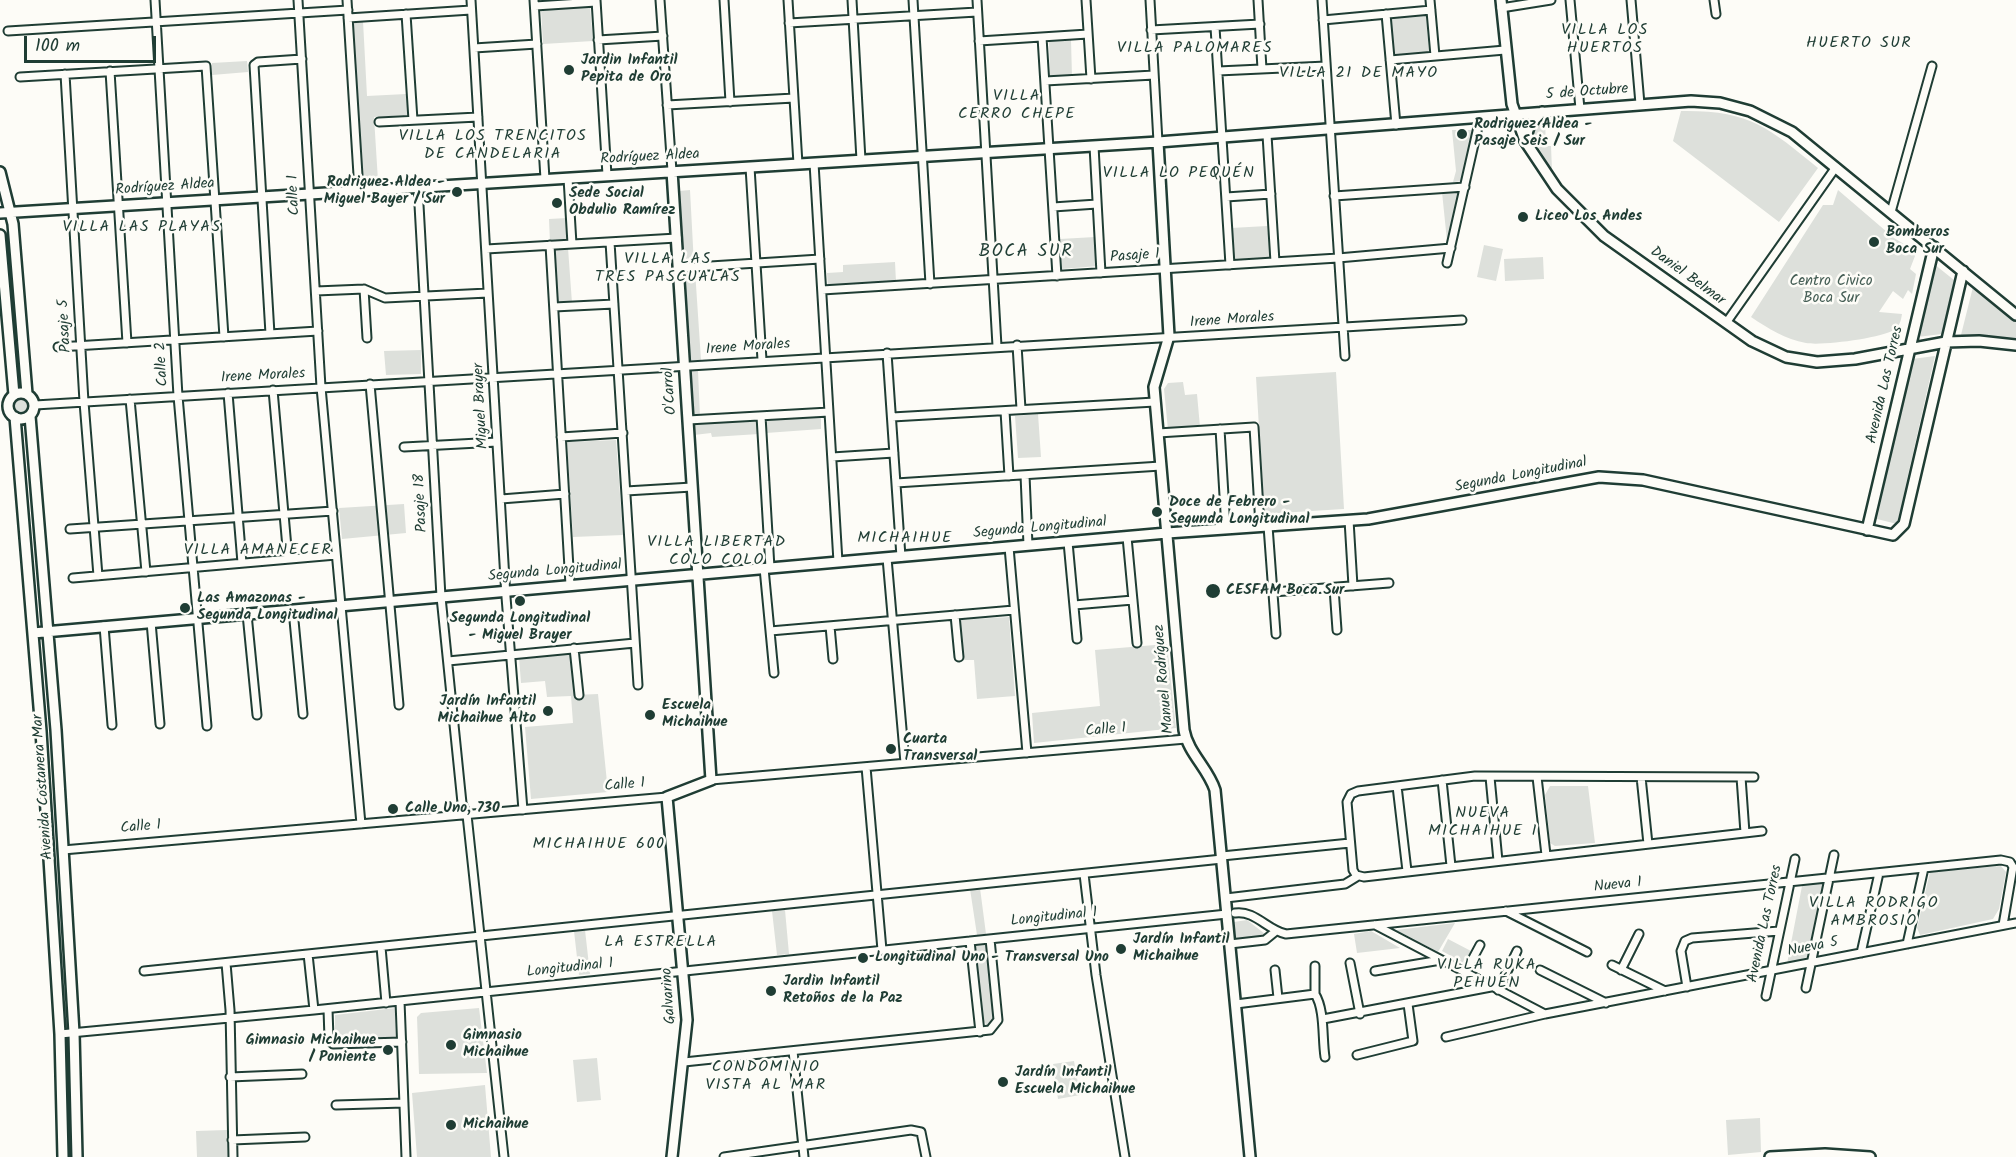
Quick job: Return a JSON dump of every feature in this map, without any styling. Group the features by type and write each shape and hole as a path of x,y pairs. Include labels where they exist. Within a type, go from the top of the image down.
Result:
{"street":[{"name":"Calle 2","path":"155,0 178,396 207,726"},
{"name":"Calle 1","path":"298,0 321,387 361,824"},
{"path":"347,0 359,191"},
{"name":"Miguel Brayer","path":"471,0 510,655 523,810"},
{"name":"O'Carrol","path":"660,0 711,780"},
{"path":"724,0 730,102"},
{"path":"788,0 798,164"},
{"path":"852,0 861,160"},
{"path":"913,0 930,284"},
{"path":"977,0 997,346"},
{"path":"1086,0 1090,79"},
{"path":"1149,0 1169,336"},
{"path":"1258,0 1262,69"},
{"path":"1322,0 1345,356"},
{"path":"1430,0 1435,56"},
{"path":"1501,4 1551,0"},
{"path":"1570,0 1580,109"},
{"path":"1631,0 1640,104"},
{"path":"1714,0 1716,14"},
{"path":"545,179 534,3 596,1 607,176"},
{"name":"Daniel Belmar","path":"1501,4 1515,115 1525,141 1557,189 1592,226 1761,347 1786,357 1806,361 1848,360 1946,342 1979,340 2016,345"},
{"path":"8,31 299,13 406,14 471,10"},
{"path":"1323,20 1431,10"},
{"path":"789,23 977,12"},
{"path":"406,14 413,120"},
{"path":"1386,14 1396,125"},
{"path":"1151,30 1260,24"},
{"path":"1215,27 1230,265"},
{"path":"979,41 1088,34"},
{"path":"598,40 663,36"},
{"path":"1042,37 1057,276"},
{"path":"474,48 537,44"},
{"path":"1390,60 1505,50"},
{"path":"270,334 255,63 302,59"},
{"path":"20,77 206,66 224,337"},
{"path":"1218,71 1326,66"},
{"path":"1891,212 1932,66"},
{"path":"110,71 127,343"},
{"name":"Pasaje 5","path":"65,74 84,402 98,576"},
{"path":"1045,81 1154,75"},
{"path":"667,105 794,98"},
{"name":"5 de Octubre","path":"1158,142 1640,104 1705,102 1750,111 1780,124 1963,271"},
{"path":"1525,141 1530,124 1542,112"},
{"path":"379,122 478,117"},
{"path":"1447,263 1480,118"},
{"path":"1267,135 1275,262"},
{"name":"Rodríguez Aldea","path":"0,213 1158,142"},
{"path":"1094,146 1101,273"},
{"path":"814,163 838,562"},
{"path":"750,167 762,360"},
{"path":"1726,323 1836,167"},
{"path":"0,172 12,212 27,394 35,405"},
{"path":"568,178 572,244"},
{"name":"Pasaje 18","path":"418,187 441,597 462,803 466,815 504,1157"},
{"path":"1334,196 1465,187"},
{"path":"1226,198 1271,194"},
{"path":"1053,207 1098,204"},
{"name":"Avenida Costanera Mar","path":"0,236 14,395 8,405 15,417 33,633 60,1034 63,1157"},
{"path":"486,249 677,238"},
{"path":"610,242 638,685"},
{"path":"550,245 570,585"},
{"name":"Avenida Las Torres","path":"1867,530 1934,247"},
{"name":"Pasaje 1","path":"822,290 1338,258 1451,248"},
{"path":"679,268 820,259"},
{"path":"1946,342 1963,271 2016,315"},
{"path":"363,289 367,338"},
{"path":"316,291 363,289 383,298 488,293"},
{"path":"554,307 614,304"},
{"name":"Irene Morales","path":"35,405 826,356 1169,336 1177,338 1462,320"},
{"path":"58,347 318,331"},
{"name":"Manuel Rodríguez","path":"1169,336 1154,381 1186,739 1210,776 1215,790 1226,898 1231,913 1230,944 1248,1157"},
{"name":"Segunda Longitudinal","path":"33,633 1167,533 1349,520 1406,513 1571,480 1613,477 1660,483 1889,535 1897,533 1904,524 1946,342"},
{"path":"1017,345 1021,410"},
{"path":"887,353 901,556"},
{"path":"370,384 399,705"},
{"path":"273,390 288,559"},
{"path":"228,393 242,563"},
{"path":"14,395 27,394"},
{"path":"130,399 146,572"},
{"path":"892,417 1155,402"},
{"name":"Avenida Costanera Mar","path":"35,405 30,416 63,850 74,1033 77,1157"},
{"path":"1005,411 1009,476"},
{"path":"688,420 829,412"},
{"path":"15,417 30,416"},
{"path":"761,416 770,631 774,674"},
{"path":"1158,433 1254,427 1276,634"},
{"path":"1220,429 1226,529"},
{"path":"561,437 622,433"},
{"path":"404,447 497,442"},
{"path":"832,457 894,453"},
{"path":"896,483 1161,466"},
{"path":"1025,474 1028,545"},
{"path":"626,491 692,486"},
{"path":"501,499 565,494"},
{"path":"70,529 333,511"},
{"path":"1349,520 1353,586"},
{"path":"1127,537 1137,643"},
{"path":"1068,542 1077,639"},
{"path":"1009,547 1027,753"},
{"path":"73,578 336,555"},
{"path":"887,558 905,763"},
{"path":"1273,592 1389,584"},
{"path":"1334,588 1337,630"},
{"path":"1074,605 1133,600"},
{"path":"293,610 303,714"},
{"path":"770,631 1014,610"},
{"path":"247,614 256,715"},
{"path":"955,615 959,657"},
{"path":"151,622 160,724"},
{"path":"104,626 112,725"},
{"path":"830,626 833,659"},
{"path":"448,661 635,643"},
{"path":"574,648 579,695"},
{"name":"Calle 1","path":"63,850 667,797 711,780 1186,739"},
{"path":"866,766 882,950"},
{"path":"1490,777 1498,861"},
{"path":"1358,876 1353,870 1347,802 1349,796 1358,791 1442,780 1490,777 1754,777"},
{"path":"1537,777 1546,855"},
{"path":"1641,777 1648,844"},
{"path":"1741,777 1744,833"},
{"path":"1442,780 1451,866"},
{"path":"1397,786 1407,871"},
{"name":"Galvarino","path":"667,797 687,1020 672,1157"},
{"path":"1226,898 1345,884 1358,876 1762,831"},
{"path":"144,971 1084,874 1350,843"},
{"path":"1806,988 1834,855"},
{"name":"Avenida Las Torres","path":"1766,996 1795,859"},
{"name":"Nueva 1","path":"1276,931 1286,934 2001,860 2010,862 2013,867 2003,925"},
{"path":"1907,944 1924,868"},
{"path":"1861,953 1879,873"},
{"path":"1084,874 1090,928 1125,1157"},
{"path":"1506,911 1587,952"},
{"path":"1230,944 1265,940 1276,931 1247,913 1231,913"},
{"name":"Longitudinal 1","path":"60,1034 328,1009 1231,913"},
{"name":"Nueva 5","path":"1446,1037 1545,1014 2016,923"},
{"path":"1374,924 1545,1014"},
{"path":"1687,987 1681,951 1685,941 1692,938 1779,931"},
{"path":"1622,969 1639,934"},
{"path":"684,1062 993,1029 998,1020 990,939"},
{"path":"970,941 980,1032"},
{"path":"1465,973 1480,945"},
{"path":"381,947 386,1003"},
{"path":"1323,1019 1494,988 1517,951"},
{"path":"308,954 314,1010"},
{"path":"1375,971 1441,960"},
{"path":"226,963 233,1157"},
{"path":"1350,963 1360,1014"},
{"path":"1612,965 1665,991"},
{"path":"1315,966 1315,994 1323,1019 1321,1028 1325,1057"},
{"path":"1275,970 1278,998"},
{"path":"1540,970 1606,1002"},
{"path":"1236,1004 1315,994"},
{"path":"400,1001 406,1157"},
{"path":"1357,1054 1412,1042 1414,1037 1408,1004"},
{"path":"328,1009 329,1039 333,1044 402,1042"},
{"path":"793,1051 804,1157"},
{"path":"230,1077 302,1074"},
{"path":"336,1105 404,1103"},
{"path":"724,1157 910,1130 921,1132 926,1157"},
{"path":"232,1140 305,1137"},
{"path":"1770,1157 1825,1154 1870,1157"}],"green space":[{"path":"590,6 593,41 543,44 541,10"},
{"path":"1426,14 1429,52 1394,55 1390,17"},
{"path":"352,21 363,21 367,96 406,94 408,115 374,117 378,181 362,182"},
{"path":"1071,40 1072,77 1050,77 1049,41"},
{"path":"247,61 248,72 212,75 212,63"},
{"path":"1681,111 1724,114 1756,124 1771,132 1818,168 1779,222 1673,141"},
{"path":"1538,121 1545,121 1546,146 1551,146 1552,170 1532,137"},
{"path":"1452,130 1474,130 1462,181 1453,182 1456,171"},
{"path":"690,190 694,265 683,266 679,191"},
{"name":"Centro Civico Boca Sur","path":"1838,190 1894,238 1912,249 1915,256 1910,269 1916,274 1912,294 1908,290 1903,299 1893,291 1879,312 1902,314 1898,327 1894,330 1865,338 1806,343 1777,333 1751,317 1823,205 1833,205"},
{"path":"1459,191 1447,241 1442,192"},
{"path":"567,218 568,238 564,242 550,243 549,219"},
{"path":"1267,226 1271,256 1268,259 1234,262 1231,228"},
{"path":"1095,237 1098,266 1062,269 1060,239"},
{"path":"1484,245 1503,249 1496,281 1477,277"},
{"path":"568,248 572,303 558,304 555,301 553,252 555,249"},
{"path":"1543,257 1544,279 1505,281 1504,259"},
{"path":"895,262 896,282 828,287 827,273 843,272 843,265"},
{"path":"1934,264 1954,280 1942,334 1917,337"},
{"path":"695,270 701,360 690,360 684,271"},
{"path":"1973,287 2016,320 2016,340 1992,336 1961,335"},
{"path":"421,350 421,374 386,375 384,351"},
{"path":"1935,356 1897,524 1877,519 1912,359"},
{"path":"690,371 698,371 700,417 692,418"},
{"path":"1336,372 1344,509 1264,514 1256,377"},
{"path":"1183,382 1185,395 1197,394 1200,427 1168,430 1164,389 1168,383"},
{"path":"22,396 30,401 31,405 26,413 22,414 14,409 13,405 18,397"},
{"path":"1038,414 1041,457 1018,458 1015,416"},
{"path":"821,416 821,429 766,433 766,419"},
{"path":"757,420 759,434 712,437 711,433 694,435 693,424"},
{"path":"616,440 623,535 573,537 567,442"},
{"path":"404,504 406,533 342,539 339,508"},
{"path":"1009,617 1015,696 977,699 974,660 962,660 959,620"},
{"path":"1167,644 1176,728 1034,743 1032,713 1100,706 1095,650"},
{"path":"567,652 572,655 575,695 598,694 608,792 531,799 525,727 573,723 571,696 547,697 545,681 521,683 519,657"},
{"path":"1550,786 1588,786 1595,843 1555,846 1550,843 1545,795"},
{"path":"2001,866 2006,872 1999,909 1993,919 1920,935 1917,928 1930,872"},
{"path":"1822,882 1824,885 1807,957 1787,964 1802,886 1804,883"},
{"path":"980,888 986,934 977,935 970,889"},
{"path":"785,910 789,954 777,955 772,911"},
{"path":"1247,920 1265,934 1263,937 1236,941 1234,922"},
{"path":"1455,923 1438,952 1396,930"},
{"path":"585,930 590,974 579,975 574,931"},
{"path":"1371,931 1400,948 1357,953 1354,934"},
{"path":"1448,939 1471,951 1464,963 1442,951"},
{"path":"986,945 993,1019 992,1023 987,1025 983,1021 975,946"},
{"path":"395,1008 396,1039 335,1040 335,1015"},
{"name":"Gimnasio Michaihue","path":"479,1008 487,1073 419,1074 417,1017 421,1013"},
{"path":"597,1058 601,1100 577,1102 573,1060"},
{"path":"1074,1061 1080,1095 1058,1099 1053,1064"},
{"name":"Michaihue","path":"485,1085 491,1157 417,1157 412,1093"},
{"path":"1760,1118 1761,1152 1728,1155 1726,1120"},
{"path":"227,1130 228,1157 197,1157 196,1131"}],"place":[{"name":"Jardin Infantil Pepita de Oro","path":"569,70"},
{"name":"Rodriguez Aldea - Pasaje Seis / Sur","path":"1462,134"},
{"name":"Rodriguez Aldea - Miguel Bayer / Sur","path":"457,192"},
{"name":"Sede Social Obdulio Ramírez","path":"557,203"},
{"name":"Liceo Los Andes","path":"1523,217"},
{"name":"Bomberos Boca Sur","path":"1874,242"},
{"name":"Doce de Febrero - Segunda Longitudinal","path":"1157,512"},
{"name":"CESFAM Boca Sur","path":"1213,591"},
{"name":"Segunda Longitudinal - Miguel Brayer","path":"520,601"},
{"name":"Las Amazonas - Segunda Longitudinal","path":"185,608"},
{"name":"Jardín Infantil Michaihue Alto","path":"548,711"},
{"name":"Escuela Michaihue","path":"650,715"},
{"name":"Cuarta Transversal","path":"891,749"},
{"name":"Calle Uno, 730","path":"393,809"},
{"name":"Jardín Infantil Michaihue","path":"1121,949"},
{"name":"Longitudinal Uno - Transversal Uno","path":"863,958"},
{"name":"Jardin Infantil Retoños de la Paz","path":"771,991"},
{"name":"Gimnasio Michaihue","path":"451,1045"},
{"name":"Gimnasio Michaihue / Poniente","path":"388,1050"},
{"name":"Jardín Infantil Escuela Michaihue","path":"1003,1082"},
{"name":"Michaihue","path":"451,1125"}],"district":[{"name":"VILLA LOS HUERTOS","path":"1605,40"},
{"name":"HUERTO SUR","path":"1859,44"},
{"name":"VILLA PALOMARES","path":"1195,49"},
{"name":"VILLA 21 DE MAYO","path":"1359,74"},
{"name":"VILLA CERRO CHEPE","path":"1017,106"},
{"name":"VILLA LOS TRENCITOS DE CANDELARIA","path":"493,146"},
{"name":"VILLA LO PEQUÉN","path":"1179,174"},
{"name":"VILLA LAS PLAYAS","path":"142,228"},
{"name":"BOCA SUR","path":"1026,253"},
{"name":"VILLA LAS TRES PASCUALAS","path":"668,269"},
{"name":"MICHAIHUE","path":"905,539"},
{"name":"VILLA AMANECER","path":"258,551"},
{"name":"VILLA LIBERTAD COLO COLO","path":"717,552"},
{"name":"NUEVA MICHAIHUE I","path":"1483,823"},
{"name":"MICHAIHUE 600","path":"599,845"},
{"name":"VILLA RODRIGO AMBROSIO","path":"1874,913"},
{"name":"LA ESTRELLA","path":"661,943"},
{"name":"VILLA RUKA PEHUÉN","path":"1487,975"},
{"name":"CONDOMINIO VISTA AL MAR","path":"766,1077"}]}
